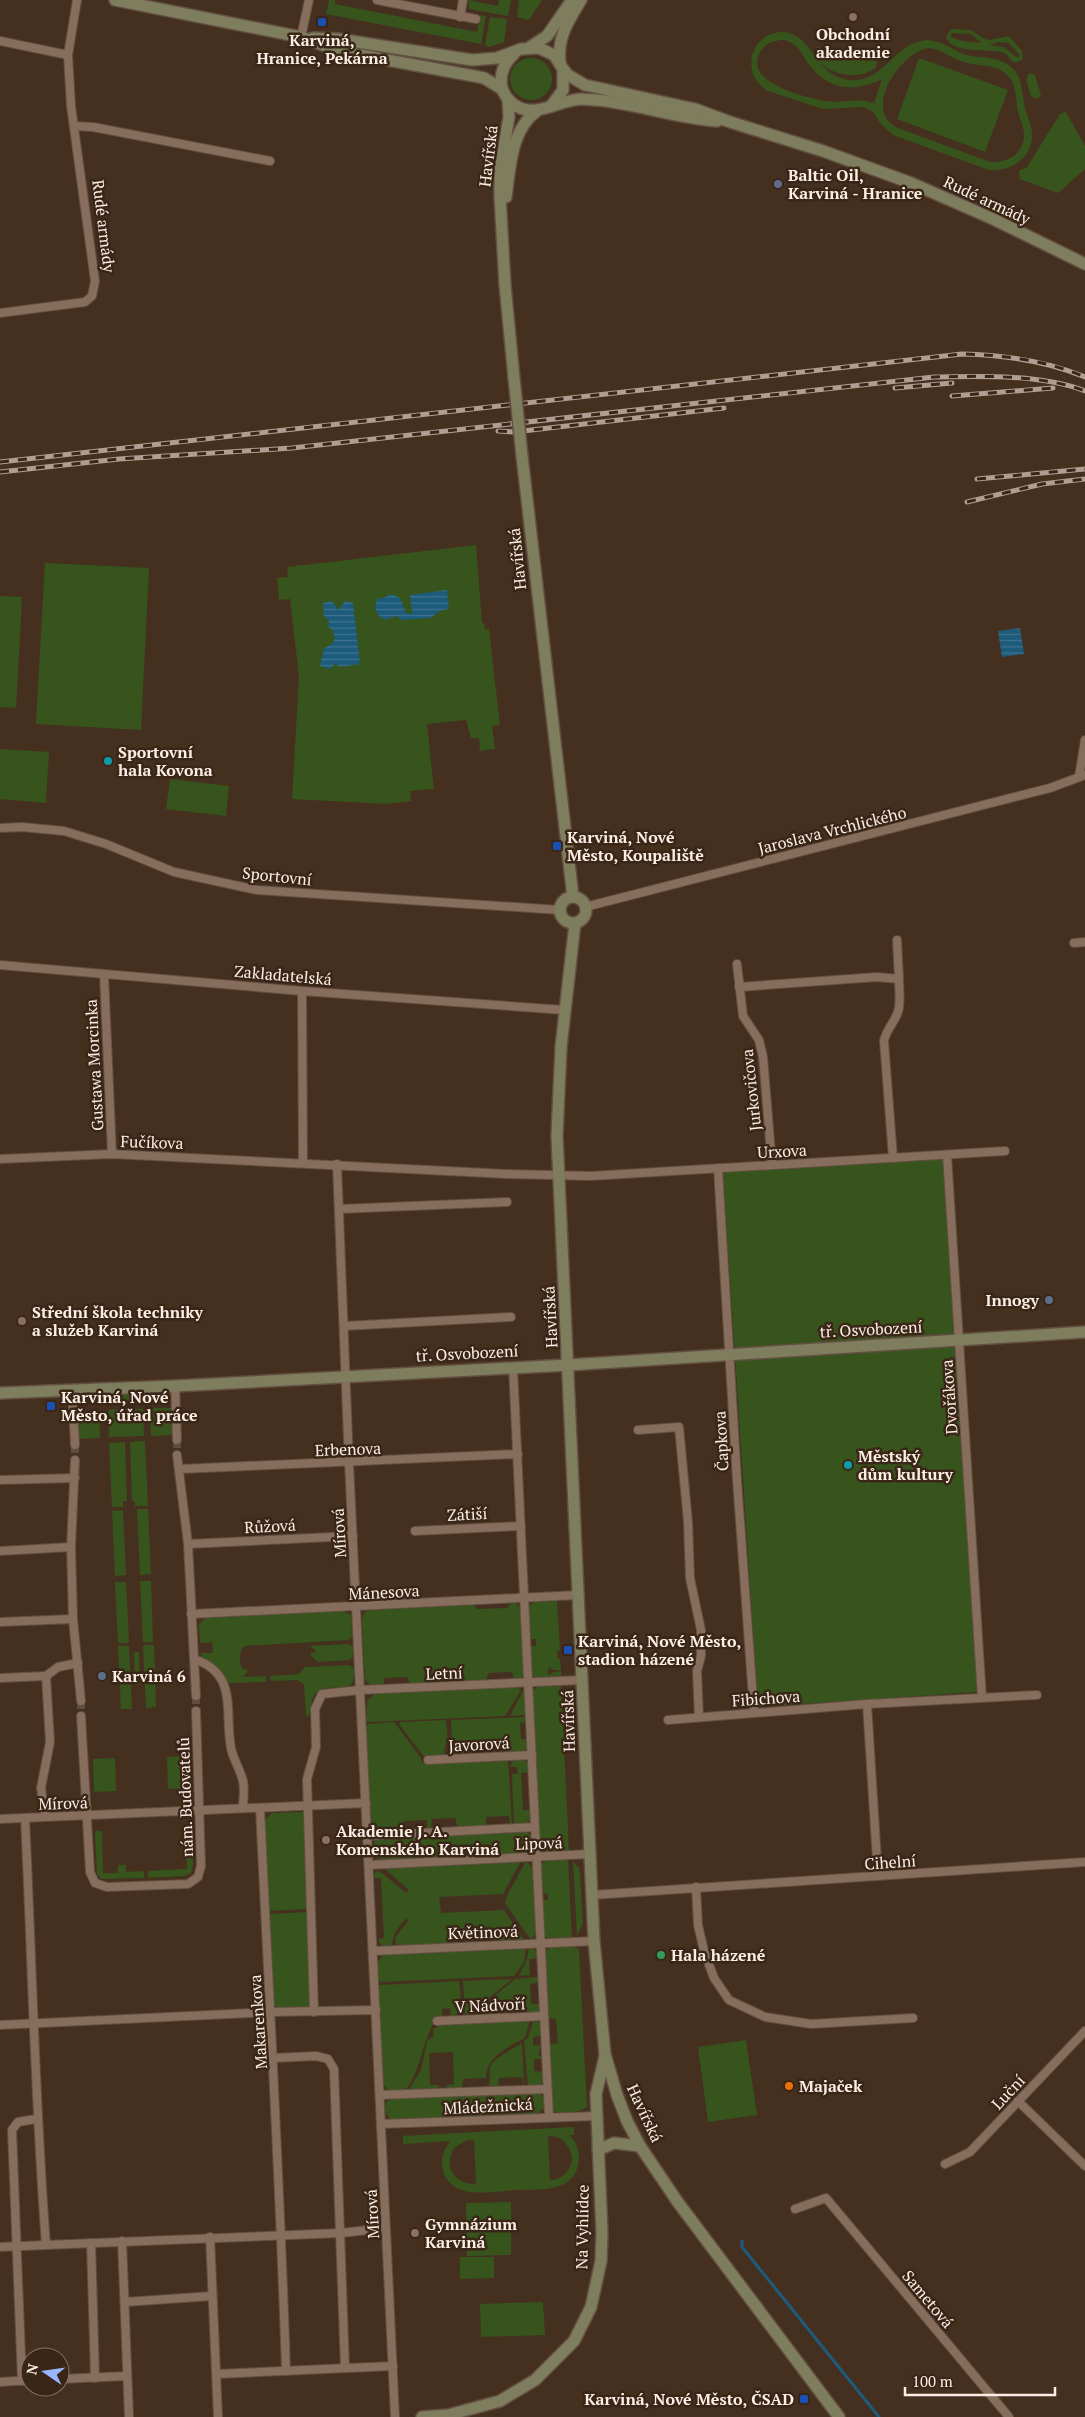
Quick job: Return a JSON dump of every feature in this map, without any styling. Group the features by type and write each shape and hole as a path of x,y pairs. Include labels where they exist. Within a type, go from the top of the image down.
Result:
{"street":[{"name":"Rudé armády","path":"0,313 85,302 92,296 95,281 71,106 68,55 77,0"},
{"path":"115,0 301,37 338,39 472,60 514,54 530,47 547,36 572,0"},
{"path":"301,37 309,0"},
{"path":"377,0 476,19"},
{"path":"460,17 463,0"},
{"path":"551,106 563,90 558,51 563,31 581,0"},
{"path":"301,37 338,51 484,78 502,89"},
{"path":"0,42 68,55"},
{"name":"Rudé armády","path":"530,47 547,50 568,75 585,85 694,109 823,151 911,183 991,218 1085,264"},
{"path":"514,54 502,69 502,89 508,100 521,109 537,111"},
{"name":"Rudé armády","path":"537,111 581,99 599,100 693,120 730,122"},
{"name":"Havířská","path":"508,100 508,130 500,171 505,284 522,456 573,897"},
{"name":"Havířská","path":"502,216 517,140 526,121 537,111"},
{"path":"75,126 93,127 270,160"},
{"path":"1082,776 1085,740"},
{"name":"Jaroslava Vrchlického","path":"585,907 1050,788 1082,776"},
{"name":"Sportovní","path":"0,828 22,827 64,831 106,844 174,872 257,890 560,910"},
{"path":"573,897 581,900 585,907 582,919 575,923 563,918 560,910 563,902 573,897"},
{"name":"Havířská","path":"575,923 564,1010 558,1090 560,1174 594,1941 605,2054 617,2095 640,2146 677,2201 839,2417"},
{"path":"893,1158 884,1041 886,1030 895,1019 899,1009 897,940"},
{"path":"1074,943 1085,942"},
{"name":"Jurkovičova","path":"737,964 743,1016 759,1040 762,1052 772,1165"},
{"name":"Zakladatelská","path":"0,965 302,991 564,1010"},
{"name":"Gustawa Morcinka","path":"104,974 112,1154"},
{"path":"740,987 877,977 899,979"},
{"path":"302,991 303,1162"},
{"name":"Urxova","path":"560,1174 590,1176 1005,1151"},
{"name":"Fučíkova","path":"0,1159 112,1154 303,1162 507,1174 560,1174"},
{"name":"Dvořákova","path":"947,1155 982,1698"},
{"path":"338,1164 346,1376"},
{"name":"Čapkova","path":"718,1168 754,1712"},
{"path":"339,1210 507,1202"},
{"name":"tř. Osvobození","path":"344,1326 511,1318"},
{"name":"tř. Osvobození","path":"0,1393 175,1386 568,1365 1085,1332"},
{"path":"514,1367 549,2117"},
{"name":"Mírová","path":"346,1376 395,2417"},
{"path":"175,1386 176,1440"},
{"path":"72,1390 75,1445"},
{"path":"638,1430 679,1428 688,1522 690,1578 701,1630 702,1656 697,1671 699,1717"},
{"name":"Erbenova","path":"180,1469 518,1454"},
{"path":"177,1455 188,1544 196,1696"},
{"path":"76,1460 71,1547 73,1619 81,1701"},
{"path":"0,1480 75,1478"},
{"name":"Zátiší","path":"415,1530 520,1526"},
{"name":"Růžová","path":"188,1544 353,1536"},
{"path":"0,1551 71,1547"},
{"name":"Mánesova","path":"191,1614 578,1595"},
{"path":"0,1622 73,1619"},
{"path":"194,1659 207,1664 219,1674 227,1691 231,1749 244,1782 243,1808"},
{"path":"0,1678 46,1676 58,1667 78,1663"},
{"path":"45,1816 42,1788 50,1742 46,1676"},
{"name":"Letní","path":"360,1690 528,1684 582,1680"},
{"path":"314,2012 307,1779 316,1747 315,1710 322,1694 360,1690"},
{"name":"Fibichova","path":"668,1720 867,1704 1037,1695"},
{"path":"867,1704 878,1876"},
{"name":"nám. Budovatelů","path":"81,1716 91,1878 100,1886 108,1888 188,1884 193,1882 200,1872 200,1811 196,1711"},
{"name":"Javorová","path":"428,1760 532,1755"},
{"name":"Mírová","path":"0,1819 366,1803"},
{"name":"Makarenkova","path":"260,1808 274,2058 286,2371"},
{"path":"25,1818 34,2023 36,2119 46,2245"},
{"name":"Lipová","path":"367,1836 535,1827"},
{"name":"Lipová","path":"369,1864 590,1854"},
{"name":"Cihelní","path":"592,1895 1085,1862"},
{"path":"696,1887 698,1925 704,1951 714,1978 729,2000 764,2017 811,2024 913,2018"},
{"name":"Květinová","path":"373,1951 594,1941"},
{"path":"0,2025 271,2012 376,2010"},
{"name":"V Nádvoří","path":"437,2022 544,2016"},
{"name":"Luční","path":"945,2164 970,2152 1085,2031"},
{"name":"Na Vyhlídce","path":"422,2417 448,2415 500,2400 535,2380 574,2341 591,2307 601,2261 596,2116 597,2083 605,2054"},
{"name":"Mírová","path":"274,2058 316,2056 328,2059 334,2069 345,2368"},
{"name":"Mládežnická","path":"380,2095 547,2089"},
{"path":"1018,2102 1085,2166"},
{"name":"Mládežnická","path":"381,2124 596,2116"},
{"path":"24,2347 12,2130 18,2122 36,2119"},
{"path":"598,2150 614,2143 640,2146"},
{"name":"Sametová","path":"795,2209 826,2198 1009,2417"},
{"path":"0,2247 341,2232 386,2228"},
{"path":"210,2237 218,2417"},
{"path":"122,2241 129,2417"},
{"path":"92,2243 96,2378"},
{"path":"125,2302 212,2296"},
{"path":"216,2374 393,2366"},
{"path":"70,2379 127,2376"},
{"path":"0,2382 20,2381"}],"green space":[{"path":"329,0 335,0 335,4 477,32 480,15 486,16 481,44 326,14"},
{"path":"468,0 498,6 499,0 511,0 508,16 469,9"},
{"path":"519,0 542,0 529,20 517,17"},
{"path":"490,17 507,19 504,42 489,47 485,45"},
{"path":"951,29 971,30 989,40 1009,36 1022,51 1023,59 1015,63 1007,55 998,51 956,47 946,37","holes":["951,33 971,34 981,43 962,41 951,37","998,42 1009,43 1019,54 1019,57 1016,57 1004,47 989,45"]},
{"path":"785,32 795,36 803,41 829,72 850,80 860,80 870,76 908,46 924,40 943,44 967,55 993,58 1001,61 1013,69 1020,80 1025,108 1032,131 1029,150 1013,166 1005,169 989,170 893,135 880,123 873,112 863,107 823,109 768,91 759,84 753,74 751,64 752,54 757,45 773,33","holes":["778,40 784,40 797,47 818,75 835,85 844,87 863,86 882,79 874,103 867,101 824,101 802,96 776,85 759,70 757,60 765,46","928,48 969,64 998,69 1010,78 1016,94 1024,140 1022,146 1009,159 990,162 898,128 888,120 883,109 884,97 896,71 917,52"]},
{"path":"816,47 875,53 878,57 876,67 857,75 846,75 836,72 826,68 819,62 815,55"},
{"path":"535,58 543,61 549,67 552,79 549,91 543,97 527,100 519,97 513,91 510,75 513,67 519,61"},
{"path":"919,58 1008,90 985,152 897,119"},
{"path":"1029,73 1035,75 1041,95 1037,99 1031,96 1026,80"},
{"path":"1066,112 1085,146 1085,169 1058,193 1020,179 1019,171 1027,167 1060,114"},
{"path":"476,545 482,623 484,623 485,629 489,629 500,725 492,726 495,749 480,751 479,738 471,738 466,720 427,724 434,789 410,791 411,801 386,804 292,799 299,676 290,599 279,600 277,578 288,577 287,567"},
{"path":"45,563 149,568 141,730 36,724"},
{"path":"0,596 22,597 16,708 0,707"},
{"path":"0,749 49,752 46,803 0,799"},
{"path":"170,779 229,786 226,816 166,809"},
{"path":"944,1159 977,1692 758,1707 723,1172"},
{"path":"139,1394 140,1400 80,1404 90,1397"},
{"path":"150,1408 171,1408 172,1435 151,1436"},
{"path":"143,1409 144,1436 109,1437 108,1410"},
{"path":"99,1411 100,1438 79,1439 78,1412"},
{"path":"145,1441 148,1506 135,1506 135,1501 132,1501 130,1442"},
{"path":"125,1442 127,1501 123,1501 123,1507 112,1507 109,1443"},
{"path":"137,1509 148,1509 151,1574 140,1575"},
{"path":"123,1510 126,1575 115,1576 112,1511"},
{"path":"140,1581 151,1581 153,1642 143,1642"},
{"path":"115,1582 126,1582 129,1643 118,1643"},
{"path":"557,1601 560,1650 557,1651 561,1670 553,1670 550,1667 547,1673 550,1675 553,1672 561,1671 561,1678 536,1678 531,1674 528,1646 536,1646 536,1639 528,1639 527,1608 534,1602"},
{"path":"510,1603 516,1603 521,1609 524,1675 521,1679 514,1679 512,1672 488,1673 486,1681 463,1682 459,1674 429,1676 429,1681 425,1684 412,1685 408,1677 384,1678 384,1683 381,1686 372,1686 365,1680 362,1621 364,1613 369,1610 474,1605 477,1609 508,1608"},
{"path":"340,1610 351,1615 352,1637 348,1640 244,1646 240,1654 240,1664 243,1669 249,1670 243,1677 266,1676 266,1682 228,1683 216,1666 202,1657 201,1653 213,1653 212,1642 200,1643 199,1624 205,1618"},
{"path":"348,1644 353,1647 353,1657 349,1660 318,1662 311,1656 311,1653 317,1652 310,1646"},
{"path":"143,1645 154,1645 156,1707 146,1708"},
{"path":"118,1646 129,1646 132,1709 121,1709"},
{"path":"134,1652 139,1652 140,1685 135,1685"},
{"path":"349,1665 354,1668 354,1678 351,1684 341,1688 321,1689 315,1694 310,1714 306,1717 304,1684 297,1680 271,1681 270,1676 299,1674 305,1667"},
{"path":"561,1685 569,1852 543,1853 540,1850 532,1692 538,1686"},
{"path":"516,1687 521,1690 505,1716 368,1722 366,1720 367,1701 376,1693"},
{"path":"523,1691 525,1692 527,1715 510,1716"},
{"path":"527,1717 527,1722 520,1723 521,1739 528,1739 528,1747 523,1752 508,1754 507,1744 494,1745 492,1754 487,1753 487,1745 464,1746 464,1755 456,1755 452,1751 451,1720"},
{"path":"446,1720 448,1742 446,1742 444,1754 438,1757 425,1758 399,1724 400,1722"},
{"path":"394,1722 421,1758 422,1763 508,1760 512,1826 509,1816 486,1817 486,1826 458,1828 455,1818 432,1819 431,1829 427,1828 427,1820 404,1821 402,1831 384,1832 376,1829 370,1822 366,1726 368,1724"},
{"path":"189,1756 190,1788 168,1789 167,1757"},
{"path":"115,1758 116,1791 94,1792 93,1759"},
{"path":"512,1759 524,1759 529,1766 530,1772 521,1773 523,1810 531,1810 530,1820 524,1825 516,1826 514,1824 512,1774 518,1774 517,1767 511,1767"},
{"path":"304,1812 307,1909 267,1911 264,1821 272,1813"},
{"path":"186,1829 192,1829 193,1865 191,1873 184,1876 148,1878 148,1871 187,1869"},
{"path":"95,1831 102,1831 103,1873 118,1873 118,1865 126,1865 126,1872 144,1871 144,1878 101,1879 97,1874"},
{"path":"526,1831 532,1837 533,1843 530,1850 522,1854 382,1860 375,1857 372,1849 376,1839"},
{"path":"568,1859 572,1938 551,1940 543,1935 541,1900 548,1900 548,1894 540,1893 540,1865 547,1860"},
{"path":"521,1861 503,1894 439,1897 441,1913 504,1910 525,1941 499,1942 497,1934 485,1935 485,1940 482,1943 477,1942 476,1935 448,1936 447,1943 444,1944 397,1947 395,1938 408,1921 406,1918 395,1932 391,1947 383,1946 379,1942 379,1939 384,1938 381,1878 374,1878 374,1874 378,1870 406,1893 409,1890 384,1868"},
{"path":"573,1861 579,1868 580,1874 583,1923 577,1936"},
{"path":"527,1862 533,1868 537,1931 531,1940 505,1903 508,1894"},
{"path":"307,1912 311,2005 307,2008 280,2009 273,2004 268,1914"},
{"path":"571,1945 579,1949 587,2107 570,2113 560,2113 552,2110 548,2045 558,2043 556,2019 547,2018 544,1952 552,1946"},
{"path":"526,1947 524,1962 514,1976 380,1982 378,1980 378,1961 385,1954"},
{"path":"529,1948 536,1950 539,1958 529,1959 530,1975 519,1976 527,1959"},
{"path":"538,1977 539,1982 530,1984 531,2004 540,2004 539,2012 527,2014 524,2012 523,2004 496,2006 495,2014 488,2016 490,2000 515,1979"},
{"path":"512,1979 490,1997 485,2006 473,2007 474,2014 471,2017 465,2013 463,1981"},
{"path":"459,1981 461,2002 458,2002 458,2013 451,2018 450,2008 442,2009 442,2018 435,2021 430,2029 411,2083 405,2091 390,2092 383,2084 378,1987 380,1985"},
{"path":"534,2019 541,2024 542,2036 533,2037 533,2045 542,2046 543,2048 539,2049 539,2056 543,2056 541,2059 534,2059 534,2071 544,2072 544,2079 540,2085 528,2086 524,2041 528,2038"},
{"path":"530,2020 525,2038 505,2049 489,2064 486,2078 463,2079 462,2089 448,2090 446,2085 454,2084 453,2052 429,2053 430,2085 439,2085 438,2089 408,2091 421,2070 427,2041 434,2036 433,2028 437,2028 437,2024"},
{"path":"746,2040 757,2115 708,2122 698,2047"},
{"path":"522,2043 524,2087 522,2077 499,2078 498,2087 489,2088 490,2066 496,2059"},
{"path":"539,2092 544,2098 545,2106 538,2114 397,2121 390,2119 384,2109 386,2102 392,2098"},
{"path":"574,2127 574,2135 569,2135 577,2147 579,2161 570,2180 553,2188 486,2193 464,2191 455,2187 448,2180 443,2170 442,2158 450,2141 403,2144 403,2136","holes":["548,2136 561,2139 567,2145 572,2158 566,2174 555,2180 550,2180","467,2140 474,2140 476,2184 469,2184 457,2178 451,2168 451,2155 454,2148"]},
{"path":"511,2202 511,2255 467,2256 466,2203"},
{"path":"460,2257 494,2257 494,2278 460,2279"},
{"path":"543,2302 545,2335 481,2337 480,2304"}],"water":[{"path":"447,590 449,609 442,610 430,618 401,620 397,616 385,620 379,616 375,607 379,597 381,599 391,594 400,598 406,613 412,614 410,595"},
{"path":"332,601 338,610 345,601 353,603 360,664 339,667 336,663 330,669 320,666 324,648 332,644 335,639 333,630 328,627 329,621 324,616 323,603"},
{"path":"1020,628 1024,654 1002,657 998,631"}],"waterway":[{"path":"742,2241 742,2247 879,2417"}],"tunnel":[{"path":"177,1440 177,1455"},
{"path":"75,1445 75,1460"},
{"path":"196,1696 196,1711"},
{"path":"81,1701 81,1716"}],"railway":[{"path":"0,462 962,354 1024,360 1055,366 1085,377"},
{"path":"0,472 119,459 292,448 934,377 1011,377 1068,385 1085,391"},
{"path":"895,388 952,383"},
{"path":"952,396 1053,388"},
{"path":"498,431 514,432 724,408"},
{"path":"977,479 1085,469"},
{"path":"967,502 1042,484 1085,479"}],"place":[{"name":"Obchodní akademie","path":"853,17"},
{"name":"Karviná, Hranice, Pekárna","path":"322,22"},
{"name":"Baltic Oil, Karviná - Hranice","path":"778,184"},
{"name":"Sportovní hala Kovona","path":"108,761"},
{"name":"Karviná, Nové Město, Koupaliště","path":"557,846"},
{"name":"Innogy","path":"1049,1300"},
{"name":"Střední škola techniky a služeb Karviná","path":"22,1321"},
{"name":"Karviná, Nové Město, úřad práce","path":"51,1406"},
{"name":"Městský dům kultury","path":"848,1465"},
{"name":"Karviná, Nové Město, stadion házené","path":"568,1650"},
{"name":"Karviná 6","path":"102,1676"},
{"name":"Akademie J. A. Komenského Karviná","path":"326,1840"},
{"name":"Hala házené","path":"661,1955"},
{"name":"Majaček","path":"789,2086"},
{"name":"Gymnázium Karviná","path":"415,2233"},
{"name":"Karviná, Nové Město, ČSAD","path":"804,2399"}]}
